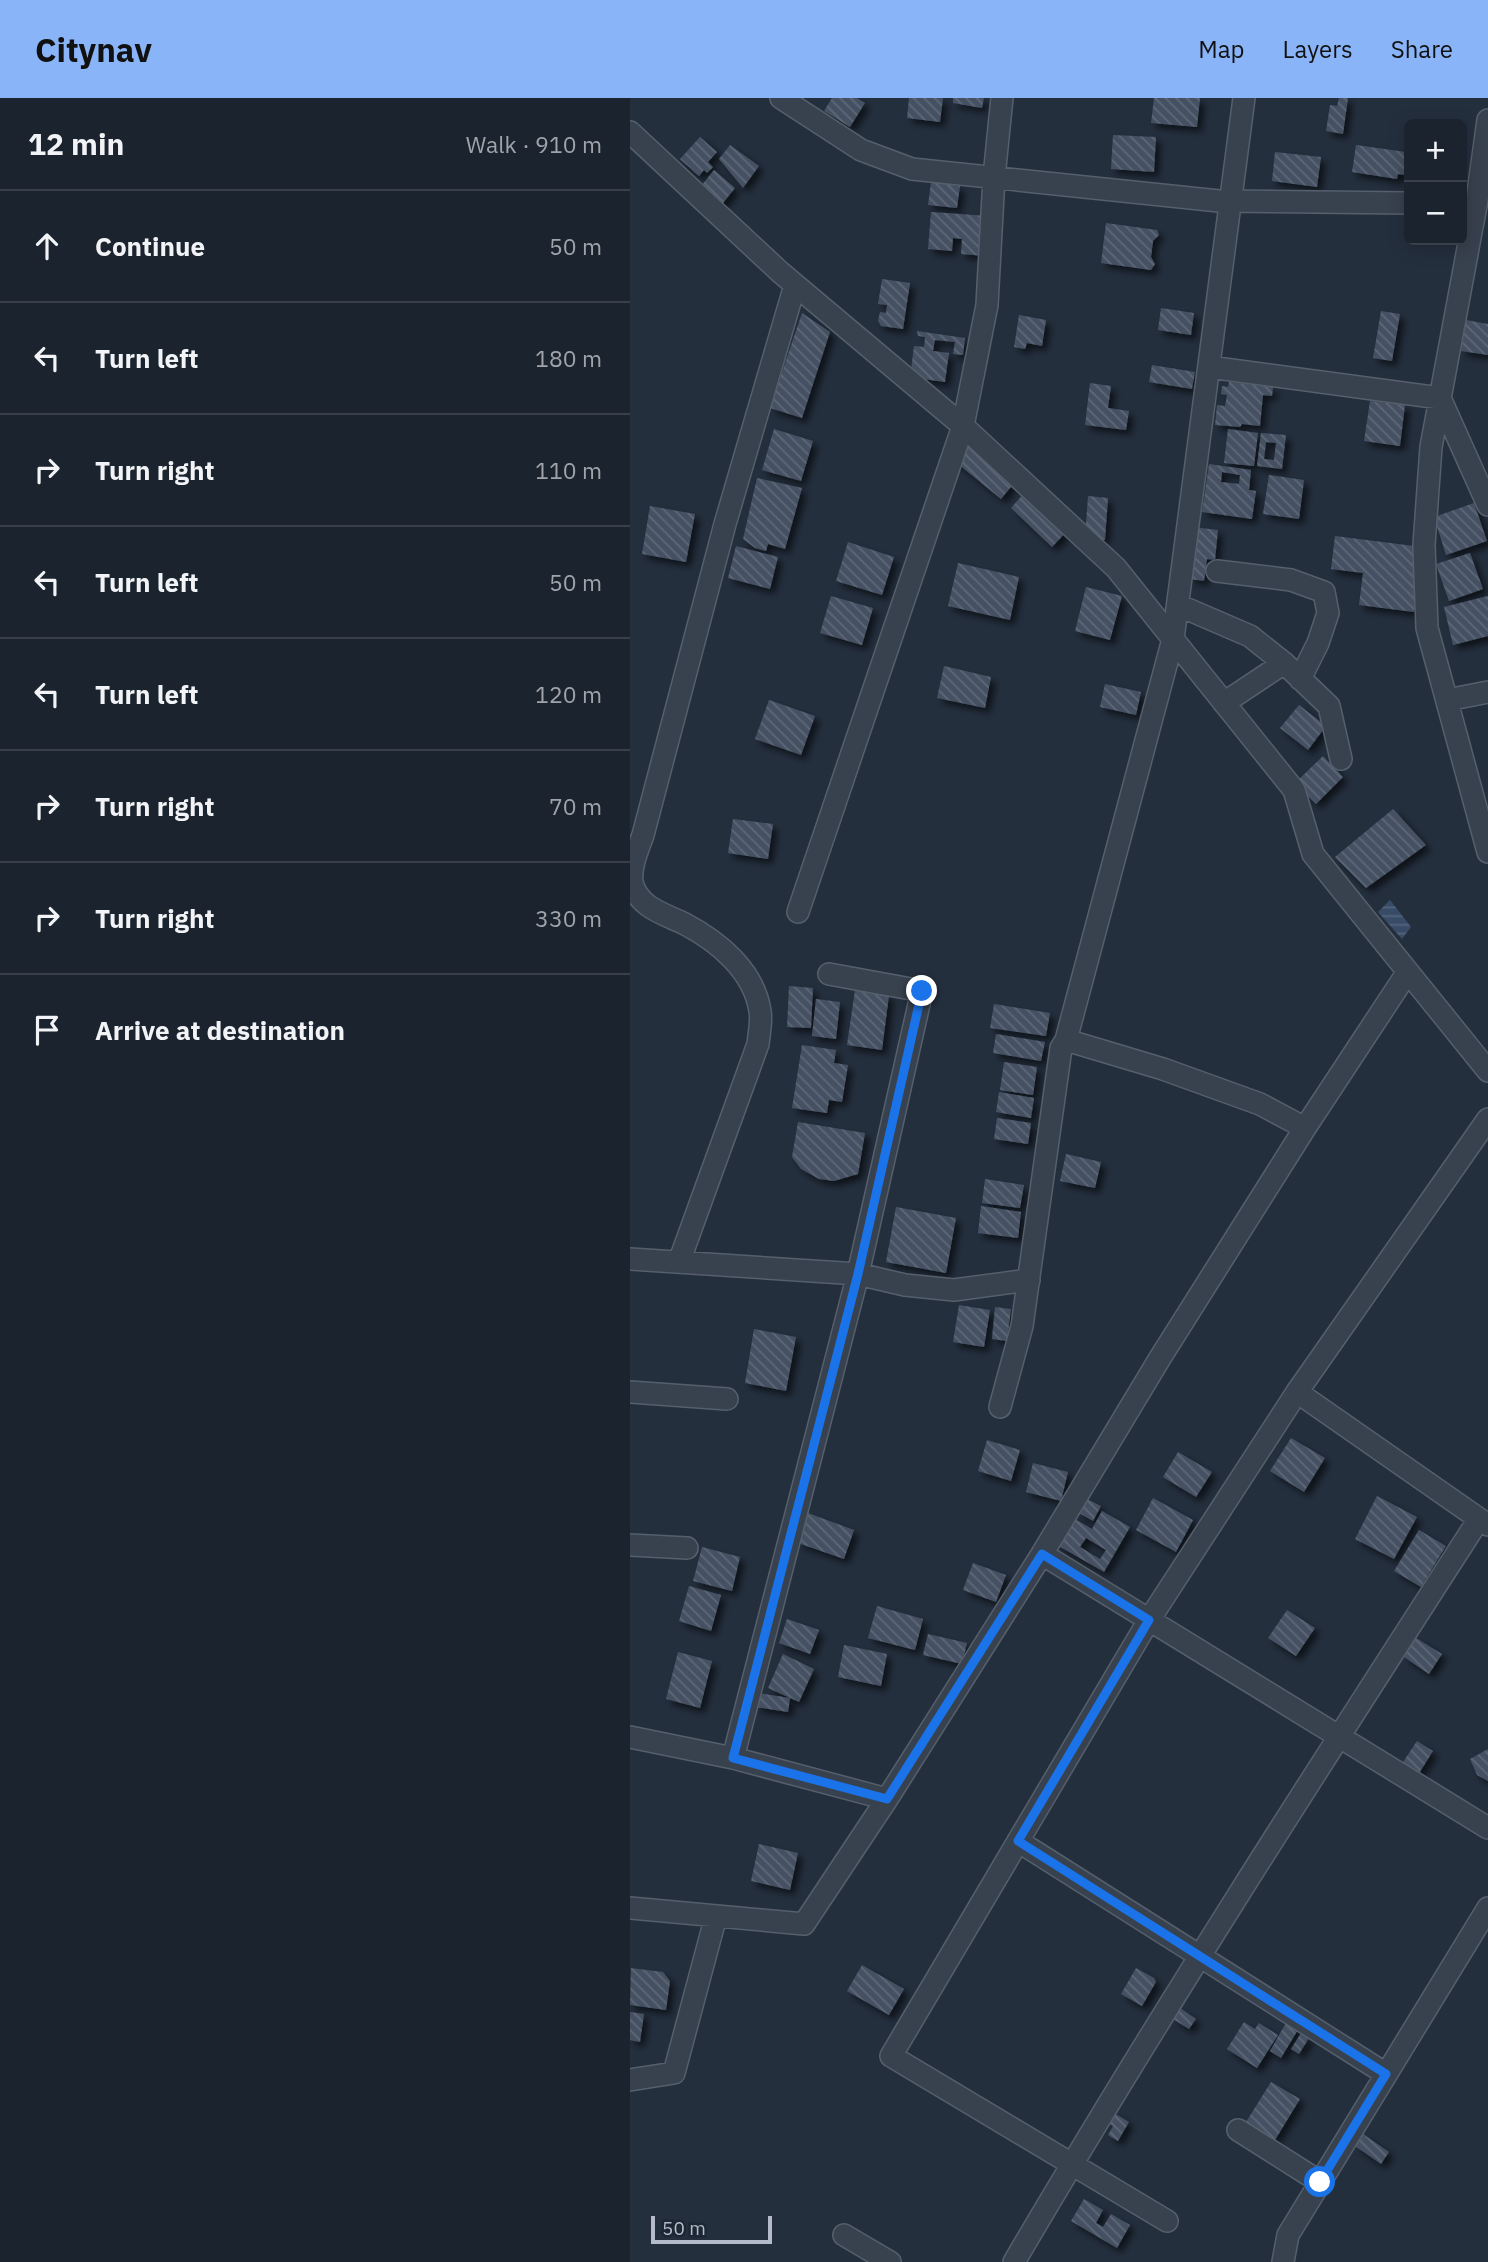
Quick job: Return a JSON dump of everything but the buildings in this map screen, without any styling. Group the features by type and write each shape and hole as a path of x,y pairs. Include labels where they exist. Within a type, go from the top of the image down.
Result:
{"street":[{"path":"780,98 861,150 912,169 1231,201 1404,203"},
{"path":"798,912 963,426 987,305 994,177 1002,98"},
{"path":"1000,1407 1022,1326 1061,1048 1066,1040 1173,639 1244,98"},
{"path":"1488,120 1431,447 1424,545 1427,628 1488,852"},
{"path":"630,132 795,285 963,426 1116,568 1294,790 1313,854 1488,1071"},
{"path":"679,1262 758,1044 761,1014 756,993 748,977 722,948 685,924 649,908 631,882 632,864 643,835 725,524 795,285"},
{"path":"1209,367 1440,398"},
{"path":"1440,398 1488,505"},
{"path":"1217,572 1291,580 1324,592 1328,613 1318,643 1300,678"},
{"path":"1178,605 1250,636 1300,678 1329,706 1341,759"},
{"path":"1224,703 1284,663"},
{"path":"1447,700 1488,692"},
{"path":"630,912 656,911"},
{"path":"630,1908 804,1924 887,1799 1042,1554 1160,1358 1305,1128 1407,973"},
{"path":"733,1758 858,1274 922,991 829,974"},
{"path":"1066,1040 1163,1069 1260,1104 1305,1128"},
{"path":"1167,2221 891,2056 1149,1620 1297,1392 1488,1119"},
{"path":"630,1259 858,1274 905,1285 954,1290 1029,1280"},
{"path":"630,1392 727,1399"},
{"path":"1014,2262 1072,2164 1339,1737 1483,1522 1297,1392"},
{"path":"630,1545 687,1548"},
{"path":"1042,1554 1488,1828"},
{"path":"630,1737 733,1758 887,1799"},
{"path":"1018,1841 1386,2074"},
{"path":"1283,2262 1288,2235 1488,1908"},
{"path":"630,2080 674,2073 716,1916"},
{"path":"1238,2130 1320,2182"},
{"path":"844,2235 890,2262"}],"water":[{"path":"1390,900 1411,927 1402,939 1378,912"}],"route":[{"path":"922,991 858,1274 733,1758 887,1799 1042,1554 1149,1620 1018,1841 1386,2074 1320,2182"}]}
